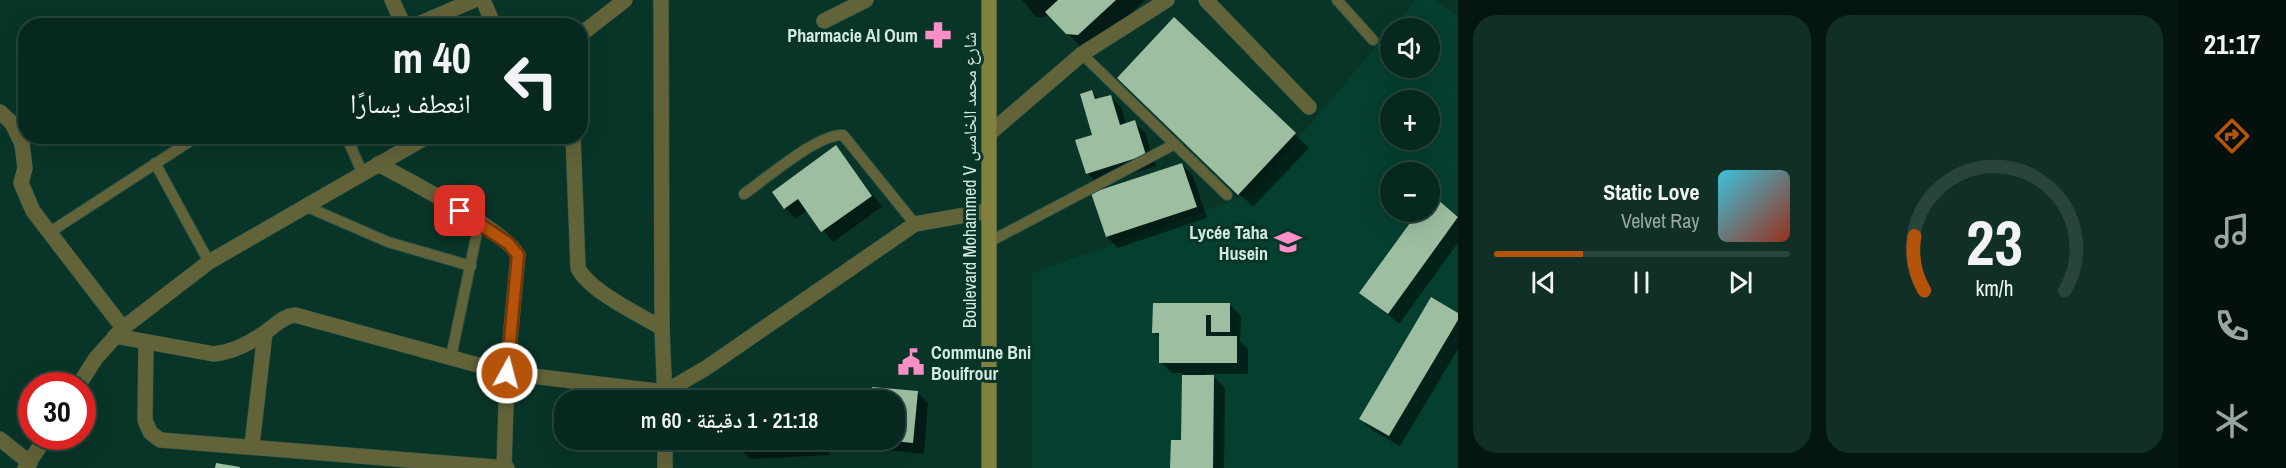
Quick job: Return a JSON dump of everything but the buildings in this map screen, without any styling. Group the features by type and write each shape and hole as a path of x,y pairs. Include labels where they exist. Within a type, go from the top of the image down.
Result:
{"main road":[{"name":"Boulevard Mohammed V شارع محمد الخامس","path":"988,468 989,0"}],"street":[{"path":"393,0 401,18"},
{"path":"432,18 474,0"},
{"path":"483,0 491,18"},
{"path":"588,29 625,0"},
{"path":"661,0 662,328 665,390"},
{"path":"824,21 866,0"},
{"path":"990,133 1082,54 1167,0"},
{"path":"1206,0 1309,108"},
{"path":"0,112 12,123 18,136"},
{"path":"22,144 25,168 21,183 25,196 119,332 146,342 214,354 229,351 265,333 286,317 295,315 507,373 624,390"},
{"path":"87,372 119,332 209,262 414,144"},
{"path":"573,144 578,268 586,279 609,296 662,328"},
{"path":"146,342 146,420 150,432 160,440 252,445 505,468 507,373 519,259 508,243 479,223 378,164"},
{"path":"674,390 915,224 988,211"},
{"path":"252,445 265,333"},
{"path":"0,439 28,465 38,450"},
{"path":"665,450 665,468"}],"lane":[{"path":"1337,0 1373,40"},
{"path":"1082,54 1227,195"},
{"path":"744,194 819,142 835,135 843,135 915,224"},
{"path":"50,232 185,144"},
{"path":"350,144 363,174"},
{"path":"989,242 1175,144"},
{"path":"155,163 209,262"},
{"path":"304,206 388,242 471,266"},
{"path":"451,357 479,223"}],"shaded area":[{"name":"Lycée Taha Husein","path":"1416,0 1435,0 1458,16 1458,468 1032,468 1032,273 1251,194 1380,42 1380,78 1440,78 1440,18 1401,18"}],"place":[{"name":"Pharmacie Al Oum","path":"938,35"},
{"name":"Lycée Taha Husein","path":"1288,242"},
{"name":"Commune Bni Bouifrour","path":"911,362"}],"route":[{"path":"460,211 508,243 518,255 507,373"}]}
